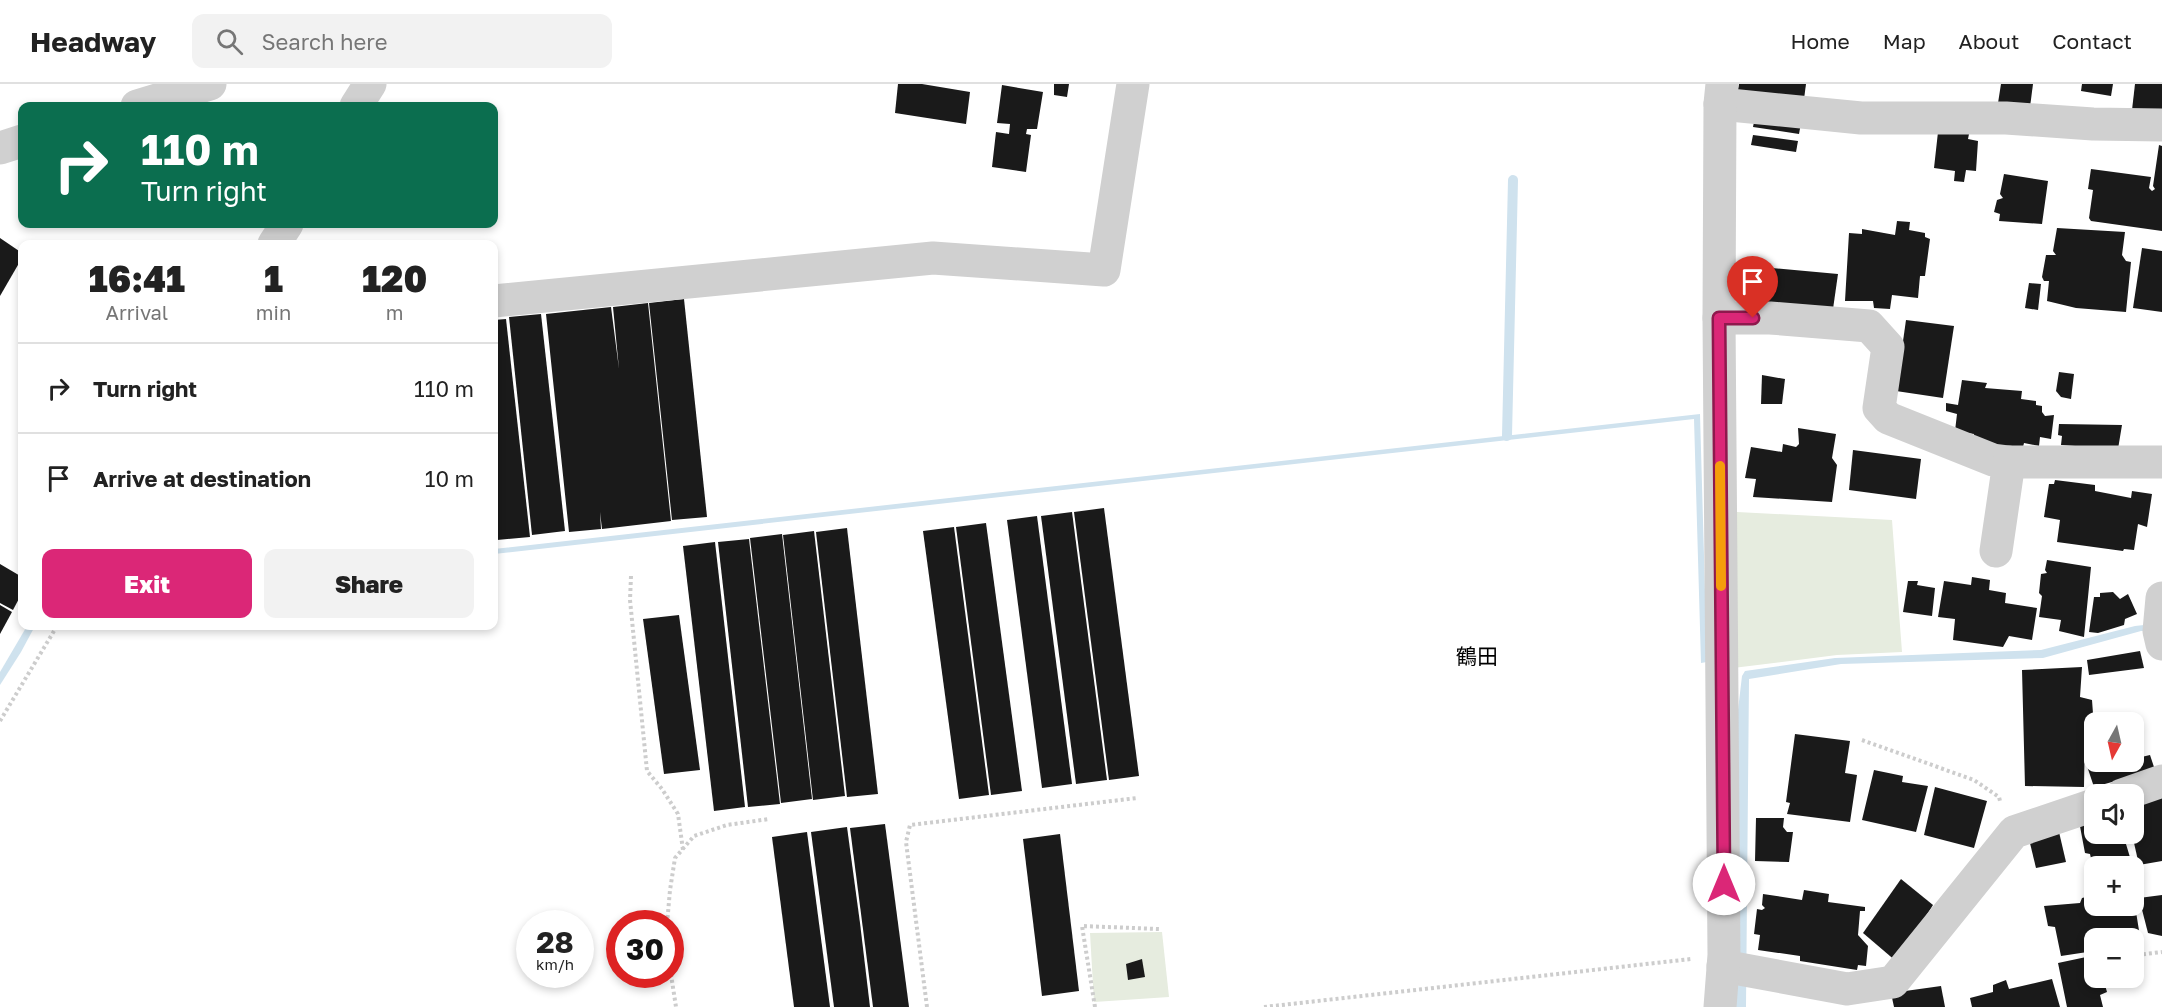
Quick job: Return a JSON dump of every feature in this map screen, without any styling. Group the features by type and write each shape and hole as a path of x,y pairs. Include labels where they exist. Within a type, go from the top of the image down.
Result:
{"street":[{"path":"150,102 210,84"},
{"path":"359,102 370,84"},
{"path":"498,301 933,258 1104,270 1133,84"},
{"path":"1720,1007 1724,960 1719,318 1721,94 1861,118 2006,118 2092,124 2162,125"},
{"path":"0,148 18,142"},
{"path":"1719,318 1770,318 1869,326 1888,346 1879,408 1888,418 1993,460 2009,462 2162,462"},
{"path":"1996,550 2009,462"},
{"path":"2162,598 2159,631 2162,644"},
{"path":"2144,787 2162,781"},
{"path":"1724,960 1847,989 1893,982 2014,832 2084,808"}],"path":[{"path":"631,576 630,600 647,771 678,814 683,850"},
{"path":"0,721 55,630"},
{"path":"1862,740 1974,780 1999,798 2014,832"},
{"path":"927,1007 906,842 910,825 1137,798"},
{"path":"668,910 675,858 694,836 727,825 769,819"},
{"path":"1095,1007 1082,926 1159,929"},
{"path":"2144,954 2162,952"},
{"path":"1264,1007 1724,960"},
{"path":"673,988 676,1007"}],"shaded area":[{"path":"1737,512 1892,520 1902,652 1837,655 1733,668"},
{"path":"1162,932 1169,997 1094,1002 1090,933"}],"water":[{"path":"1700,414 1707,662 1701,663 1694,419 498,554 498,549"},
{"path":"2162,623 2162,631 2141,631 2043,658 1841,664 1749,679 1746,1007 1735,1007 1738,710 1742,676 1745,671 1835,658 2041,650 2135,626"},
{"path":"25,630 33,630 0,685 0,672"}],"building":[{"path":"898,84 922,84 970,92 966,124 895,113"},
{"path":"1054,84 1069,84 1067,97 1054,95"},
{"path":"1739,84 1806,84 1804,99 1738,90"},
{"path":"2001,84 2033,84 2030,107 1998,103"},
{"path":"2082,84 2113,84 2111,96 2081,91"},
{"path":"2135,84 2162,84 2162,113 2132,110"},
{"path":"1002,85 1043,92 1037,129 1027,129 1026,134 1031,135 1026,172 992,167 996,132 1009,134 1010,124 997,123"},
{"path":"1755,117 1801,123 1799,134 1753,127"},
{"path":"1938,132 1969,134 1968,139 1978,141 1976,171 1966,170 1964,182 1954,181 1955,171 1934,168"},
{"path":"1753,135 1798,141 1796,152 1751,145"},
{"path":"2159,145 2162,146 2162,231 2091,221 2089,218 2093,190 2088,189 2091,169 2151,177 2149,188 2152,191 2155,189 2153,186"},
{"path":"2004,174 2048,181 2042,224 1999,221 2000,214 1994,212 1997,200 2003,198 2000,194"},
{"path":"1897,221 1910,222 1909,230 1925,233 1925,237 1930,239 1925,276 1920,276 1918,298 1892,295 1890,309 1874,308 1873,301 1845,301 1849,233 1862,234 1862,229 1895,235"},
{"path":"2057,228 2125,232 2122,255 2126,261 2131,262 2126,312 2076,308 2047,301 2049,281 2044,281 2042,277 2046,255 2056,255 2053,251"},
{"path":"0,238 18,250 18,265 0,296"},
{"path":"2142,248 2162,251 2162,312 2133,308"},
{"path":"1749,266 1838,274 1833,309 1745,303"},
{"path":"2029,283 2041,284 2038,310 2025,308"},
{"path":"684,299 707,517 672,520 649,303"},
{"path":"648,303 671,521 602,529 600,512 601,529 569,532 546,314 611,307 619,369 613,307"},
{"path":"541,314 565,531 532,535 509,317"},
{"path":"506,319 530,537 498,540 498,320"},
{"path":"1906,320 1954,326 1943,398 1896,391"},
{"path":"2059,372 2074,374 2071,399 2061,397 2056,391"},
{"path":"1762,375 1785,379 1782,404 1761,404"},
{"path":"1962,380 1987,383 1985,388 2022,391 2021,399 2036,401 2036,405 2042,406 2045,416 2054,415 2051,439 2040,437 2039,446 2024,443 2022,451 1973,438 1974,434 1955,431 1957,414 1946,411 1946,403 1958,405"},
{"path":"2059,424 2122,425 2118,449 2061,445 2062,436 2058,435"},
{"path":"1798,428 1836,434 1832,458 1837,465 1832,502 1753,497 1756,479 1745,478 1751,447 1782,452 1783,444 1796,447 1799,444"},
{"path":"1853,450 1921,459 1916,499 1849,490"},
{"path":"2055,480 2095,485 2095,491 2131,498 2132,491 2152,494 2147,527 2138,524 2134,550 2124,549 2123,551 2057,542 2060,520 2044,517 2049,484 2054,484"},
{"path":"1104,508 1139,776 1109,780 1074,512"},
{"path":"1072,512 1107,780 1076,784 1041,516"},
{"path":"1037,516 1072,784 1042,788 1007,520"},
{"path":"986,523 1022,791 991,795 956,527"},
{"path":"954,527 989,795 959,799 923,531"},
{"path":"847,528 878,794 847,797 816,532"},
{"path":"814,531 845,796 813,800 783,535"},
{"path":"782,534 812,799 781,803 750,538"},
{"path":"749,539 780,804 748,807 718,542"},
{"path":"715,542 745,807 714,811 683,546"},
{"path":"2047,560 2091,567 2084,637 2059,631 2061,620 2039,617 2042,596 2039,593 2041,574 2047,573 2045,570"},
{"path":"0,564 18,575 18,601 13,610 0,603"},
{"path":"1972,577 1990,580 1989,590 2006,593 2005,603 2037,608 2032,640 2009,636 2003,647 1953,640 1955,619 1938,617 1944,581 1971,585"},
{"path":"1908,581 1918,581 1917,585 1935,588 1932,616 1903,612"},
{"path":"2113,592 2120,599 2128,594 2137,614 2125,619 2124,625 2098,633 2089,632 2094,597 2100,597 2100,593"},
{"path":"0,605 12,612 0,634"},
{"path":"679,615 700,770 664,774 643,619"},
{"path":"2140,651 2144,668 2089,675 2087,660"},
{"path":"2082,667 2080,697 2092,700 2093,712 2084,712 2084,787 2025,786 2022,670"},
{"path":"1795,734 1850,741 1845,773 1857,775 1850,822 1787,814 1790,803 1786,802"},
{"path":"2150,755 2155,770 2105,784 2093,784 2089,772 2144,772 2144,756"},
{"path":"1874,770 1903,776 1902,782 1928,786 1916,832 1862,820"},
{"path":"1935,787 1987,801 1974,848 1924,835"},
{"path":"2162,798 2162,861 2144,864 2144,856 2137,856 2134,844 2144,844 2144,801"},
{"path":"1756,818 1784,818 1783,827 1787,832 1793,832 1789,862 1755,861"},
{"path":"2084,820 2084,844 2126,844 2130,856 2090,856 2085,853 2079,821"},
{"path":"885,824 909,1007 873,1007 850,828"},
{"path":"847,827 870,1007 834,1007 811,832"},
{"path":"807,832 830,1007 794,1007 772,837"},
{"path":"2059,832 2066,862 2036,868 2029,839"},
{"path":"1060,834 1079,991 1042,996 1023,839"},
{"path":"1901,879 1933,905 1897,962 1863,933"},
{"path":"1804,890 1829,894 1828,902 1865,907 1865,911 1860,911 1858,935 1868,946 1866,966 1858,965 1857,970 1800,961 1800,956 1758,950 1760,935 1754,934 1757,909 1765,908 1762,905 1763,894 1802,900"},
{"path":"2162,895 2162,936 2148,933 2144,916 2144,897"},
{"path":"2084,898 2084,916 2137,916 2139,928 2084,928 2084,953 2061,956 2055,927 2048,926 2044,906 2080,903"},
{"path":"2084,957 2084,988 2106,988 2107,992 2100,995 2103,1007 2067,1007 2058,963"},
{"path":"1142,959 1145,977 1128,980 1126,964"},
{"path":"2052,979 2060,1007 1972,1007 1970,998 1993,992 1993,985 2006,980 2009,989"},
{"path":"1941,986 1945,1007 1894,1007 1891,993"}],"waterway":[{"path":"1507,436 1513,180"}],"slow traffic":[{"path":"1720,466 1721,586"}],"district":[{"name":"鶴田","path":"1477,657"}],"route":[{"path":"1724,884 1719,318 1753,318"}]}
